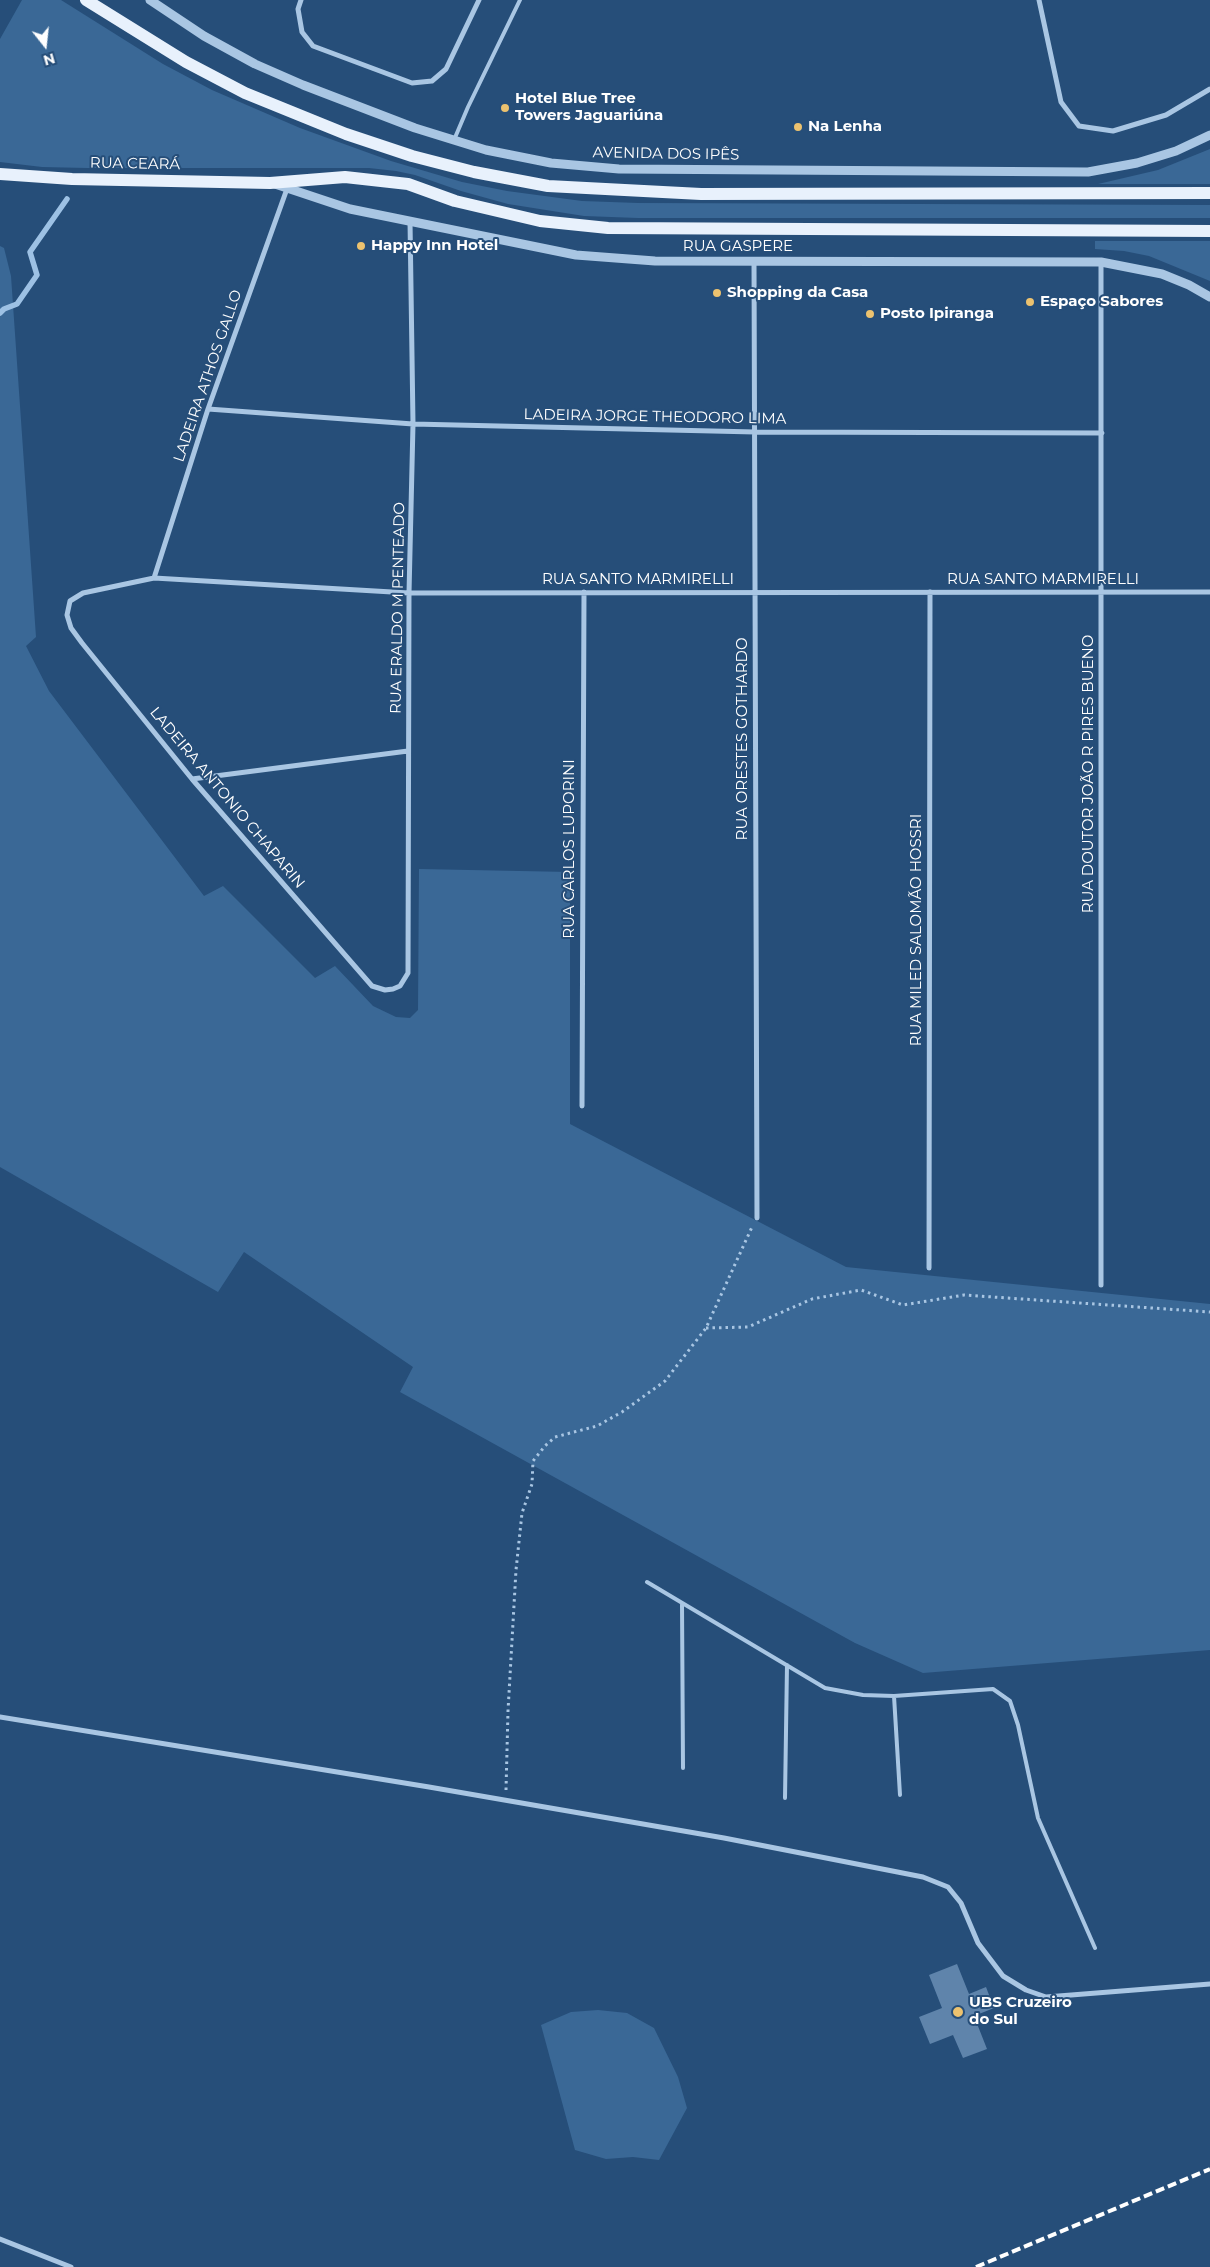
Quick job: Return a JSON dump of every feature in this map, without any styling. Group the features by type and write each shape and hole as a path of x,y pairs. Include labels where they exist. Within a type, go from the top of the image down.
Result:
{"main road":[{"path":"86,0 178,57 245,93 336,130 421,158 474,172 548,186 702,194 1210,193"},
{"name":"RUA CEARÁ","path":"0,174 72,179 270,182 288,185 345,177 382,180 408,184 455,201 540,221 608,228 1210,231"}],"street":[{"name":"AVENIDA DOS IPÊS","path":"150,0 158,3 204,36 256,64 415,128 486,150 550,163 619,169 1088,172 1137,163 1176,151 1210,135"},
{"path":"300,0 298,8 302,32 313,46 412,83 432,81 446,69 479,0"},
{"path":"1039,0 1061,102 1079,126 1114,131 1166,115 1210,89"},
{"name":"RUA GASPERE","path":"288,185 350,209 576,255 655,261 1101,262 1162,274 1189,285 1210,297"},
{"name":"LADEIRA ATHOS GALLO","path":"154,578 208,409 288,185"},
{"name":"RUA ERALDO M PENTEADO","path":"393,989 400,986 408,972 409,593 413,424 410,221"},
{"name":"RUA ORESTES GOTHARDO","path":"754,260 757,1218"},
{"name":"RUA DOUTOR JOÃO R PIRES BUENO","path":"1101,262 1101,1285"},
{"name":"LADEIRA JORGE THEODORO LIMA","path":"208,409 413,424 755,432 1102,433"},
{"name":"RUA SANTO MARMIRELLI","path":"70,601 83,593 154,578 409,593 1210,592"},
{"name":"RUA CARLOS LUPORINI","path":"582,1106 584,592"},
{"name":"RUA MILED SALOMÃO HOSSRI","path":"929,1268 930,592"},
{"name":"LADEIRA ANTONIO CHAPARIN","path":"70,601 67,615 71,628 192,779 372,986 385,990 393,989"},
{"path":"192,779 408,751"},
{"path":"0,1717 506,1800 724,1838 923,1877 948,1887 961,1903 978,1944 1003,1976 1026,1990 1046,1997 1210,1984"},
{"path":"0,2239 72,2267"}],"lane":[{"path":"454,140 520,0"},
{"path":"647,1582 825,1688 863,1695 894,1696 993,1689 1010,1701 1018,1726 1038,1818 1095,1948"},
{"path":"682,1603 683,1768"},
{"path":"785,1798 788,1665"},
{"path":"894,1696 900,1795"}],"path":[{"path":"506,1800 508,1711 516,1570 522,1513 532,1484 533,1461 555,1437 597,1426 622,1412 665,1381 706,1328 757,1218"},
{"path":"706,1328 748,1327 812,1300 861,1290 903,1305 964,1295 1210,1312"}],"shaded area":[{"path":"22,0 61,0 163,64 212,90 300,128 391,161 462,182 507,191 582,201 638,203 1210,205 1210,218 638,218 584,216 508,204 461,191 415,175 369,168 87,168 42,167 0,162 0,39"},
{"path":"1210,149 1210,184 1098,184 1158,170"},
{"path":"1095,241 1210,241 1210,281 1149,256 1124,251 1095,249"},
{"path":"0,246 4,248 11,276 36,637 26,646 49,691 204,896 223,886 315,978 335,966 373,1006 396,1017 410,1018 418,1010 419,869 570,872 570,1124 846,1267 1210,1304 1210,1650 923,1673 855,1643 400,1392 413,1367 244,1252 218,1292 0,1167"},
{"path":"598,2010 627,2013 654,2028 678,2077 687,2108 659,2160 633,2157 606,2159 575,2150 541,2025 571,2012"}],"building":[{"name":"UBS Cruzeiro do Sul","path":"957,1964 969,1994 986,1987 994,2008 974,2016 987,2049 963,2058 953,2035 930,2044 919,2017 942,2008 929,1975"}],"waterway":[{"path":"0,313 4,309 17,304 37,275 30,252 67,199"}],"railway":[{"path":"976,2267 1210,2169"}],"place":[{"name":"Hotel Blue Tree Towers Jaguariúna","path":"505,108"},
{"name":"Na Lenha","path":"798,127"},
{"name":"Happy Inn Hotel","path":"361,246"},
{"name":"Shopping da Casa","path":"717,293"},
{"name":"Espaço Sabores","path":"1030,302"},
{"name":"Posto Ipiranga","path":"870,314"},
{"name":"UBS Cruzeiro do Sul","path":"958,2012"}]}
